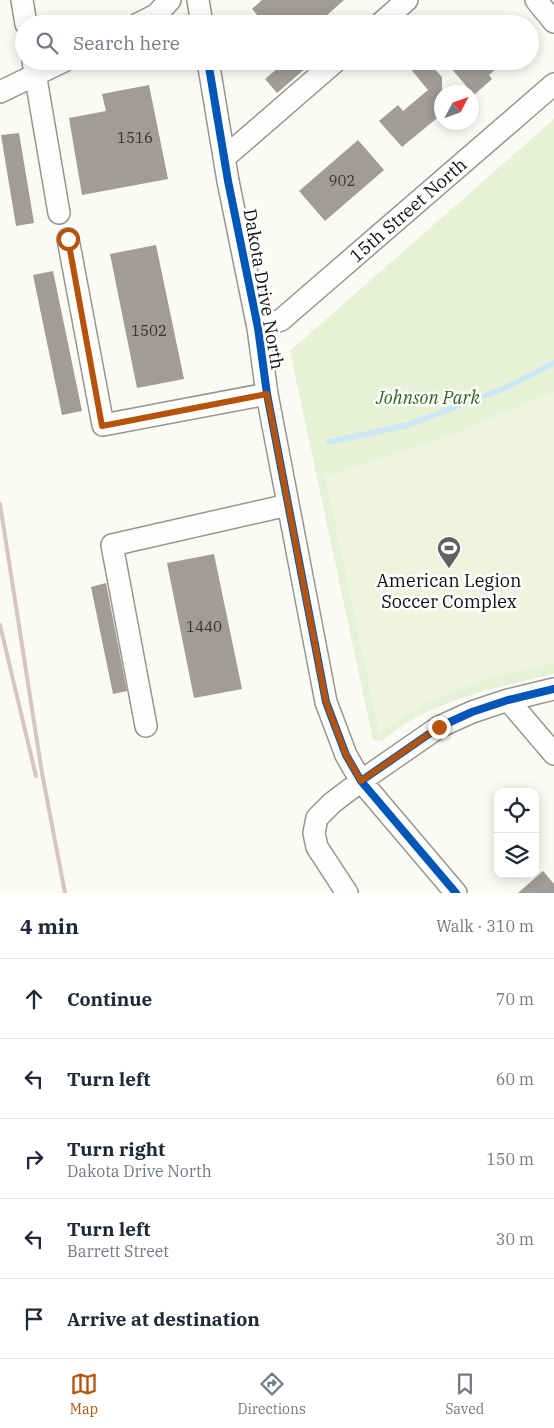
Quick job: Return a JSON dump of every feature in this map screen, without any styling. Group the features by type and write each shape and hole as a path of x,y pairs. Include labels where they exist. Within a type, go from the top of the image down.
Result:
{"street":[{"path":"22,0 24,15"},
{"path":"154,15 170,0"},
{"path":"198,0 200,15"},
{"path":"390,15 408,0"},
{"path":"536,0 554,22"},
{"path":"0,92 33,70"},
{"path":"34,70 60,213"},
{"name":"Dakota Drive North","path":"209,70 224,158 258,328 267,394 326,702 346,755 361,781 456,893"},
{"path":"224,158 326,70"},
{"name":"15th Street North","path":"258,328 281,320 554,84"},
{"path":"68,239 102,426 267,394"},
{"path":"146,726 112,545 288,505"},
{"path":"348,893 316,847 314,832 316,818 361,781 439,727 472,712 508,700 554,689"},
{"path":"508,700 554,754"}],"green space":[{"name":"Johnson Park","path":"554,119 554,674 464,697 442,705 401,727 382,741 373,740 290,351"},
{"name":"American Legion Soccer Complex","path":"554,391 554,663 491,677 425,703 379,733 325,476 451,436"}],"building":[{"path":"262,0 344,0 327,15 257,15 252,9"},
{"path":"276,70 304,70 277,93 265,79"},
{"path":"411,70 435,70 442,77 442,85 434,85 434,121 402,147 379,121 398,105 403,111 428,90"},
{"path":"453,70 495,70 489,75 492,79 479,91 479,85 465,85"},
{"path":"149,85 168,179 82,195 69,118 106,111 102,94"},
{"path":"19,133 34,223 16,226 1,135"},
{"path":"358,140 384,170 325,221 299,191"},
{"path":"156,245 184,379 137,388 110,254"},
{"path":"53,271 82,411 62,415 33,275"},
{"path":"214,554 242,689 194,698 167,563"},
{"path":"106,583 127,691 113,694 91,587"},
{"path":"543,871 554,884 554,893 518,893 535,878 539,878 539,875"}],"waterway":[{"path":"329,442 408,425 505,388 554,363"}],"railway":[{"path":"0,504 42,773 65,893"},
{"path":"0,625 36,776"}],"cycle path":[{"path":"210,70 228,181 258,328 267,394 326,702 346,755 361,781 456,893"},
{"path":"361,781 439,727 472,712 508,700 554,689"}],"place":[{"name":"American Legion Soccer Complex","path":"449,569"}],"route":[{"path":"68,239 102,426 267,394 326,702 346,755 361,781 439,727"}]}
